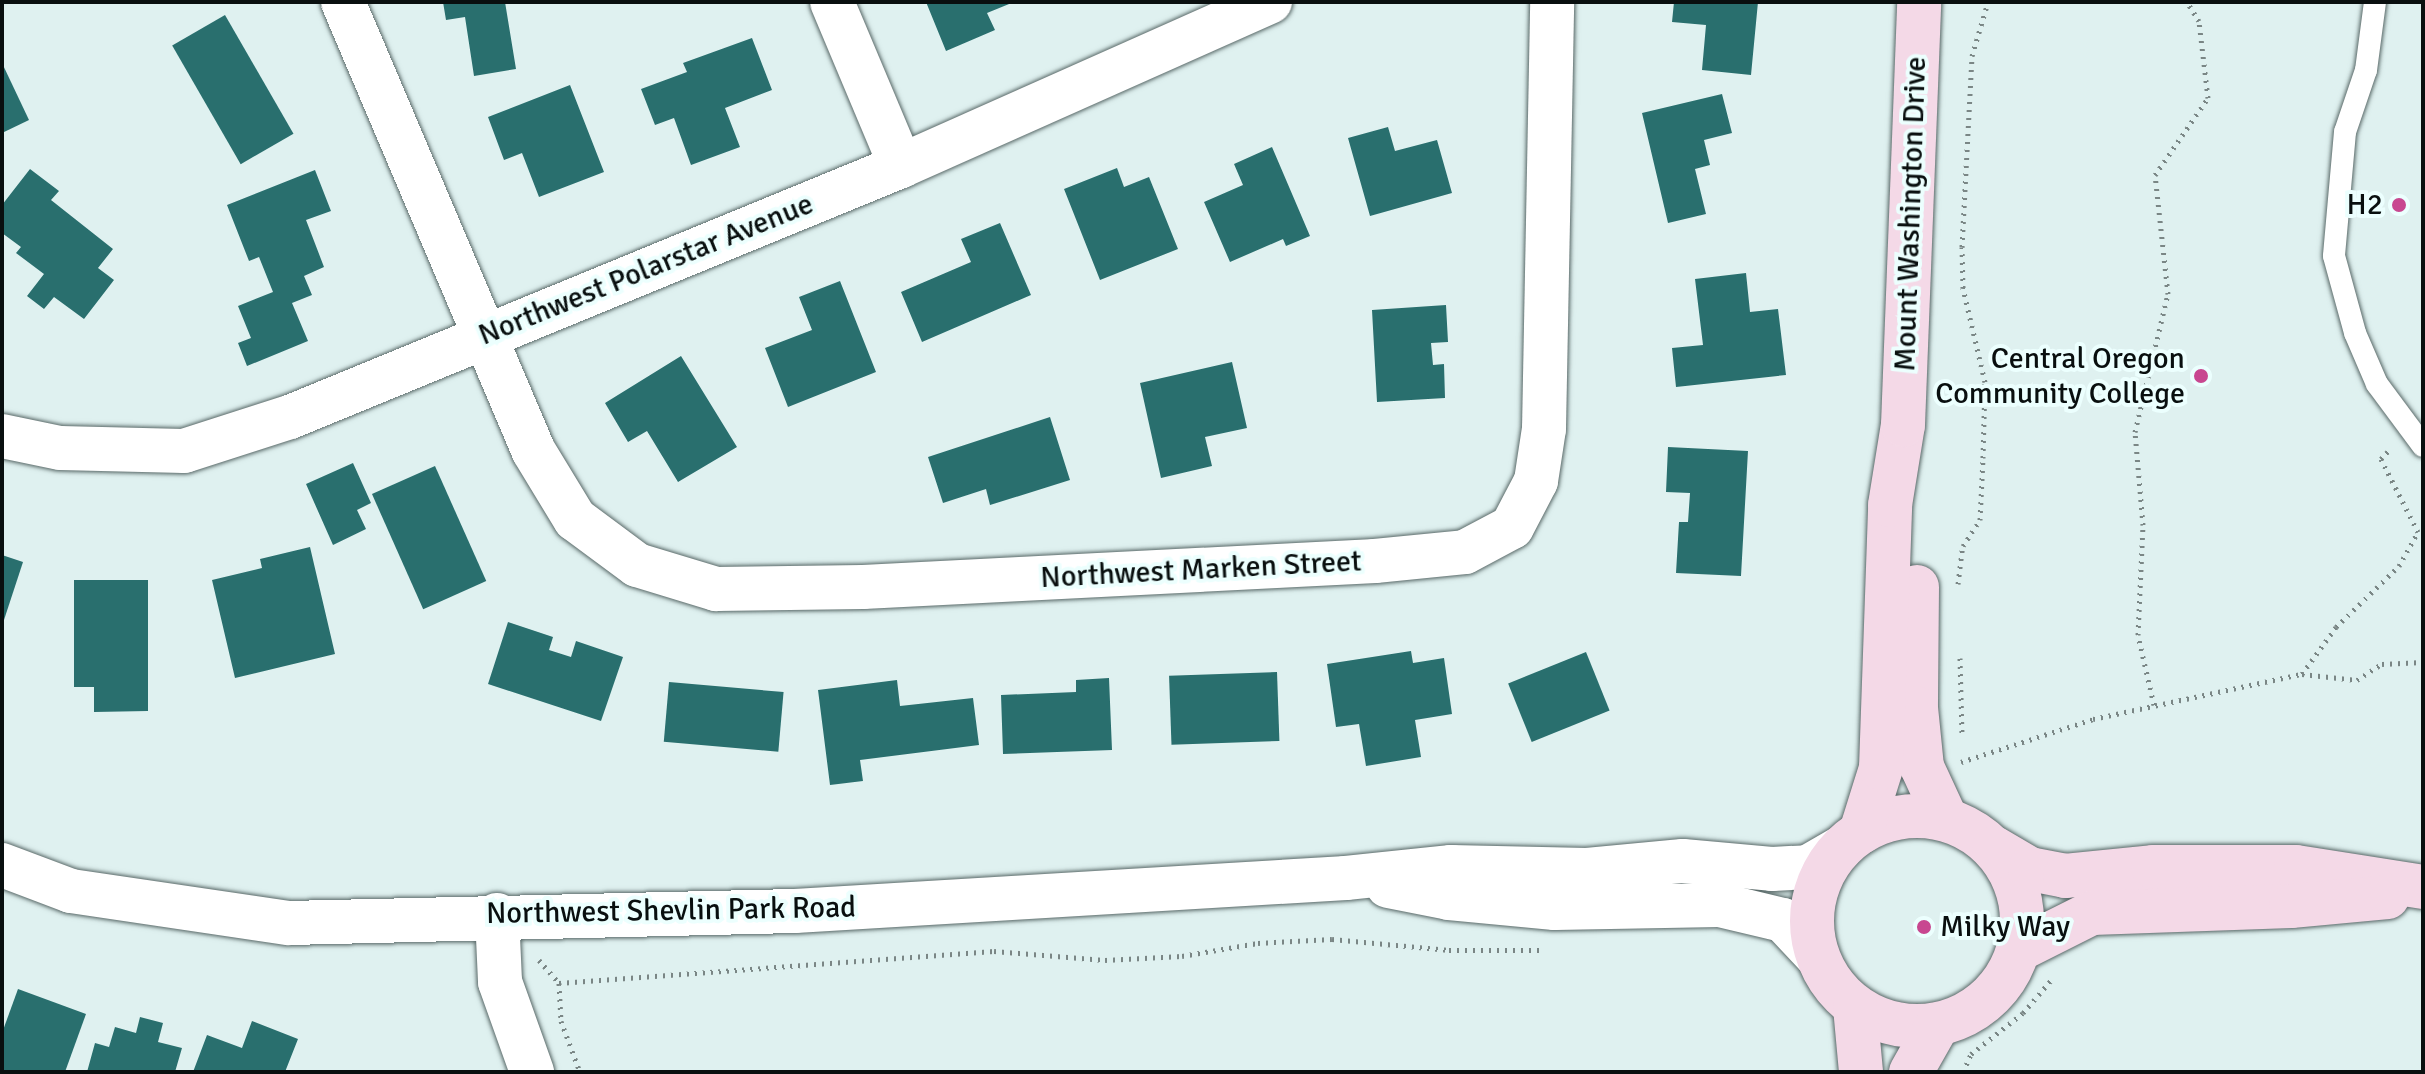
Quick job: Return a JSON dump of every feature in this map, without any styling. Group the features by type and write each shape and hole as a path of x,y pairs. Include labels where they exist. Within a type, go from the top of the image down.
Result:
{"main road":[{"name":"Mount Washington Drive","path":"1851,840 1881,768 1890,505 1903,425 1919,2"},
{"name":"Mount Washington Drive","path":"1903,425 1917,511 1916,708 1922,767 1946,819"},
{"path":"1994,848 2020,896 2020,949 2008,977 1989,1000 1937,1026 1908,1027 1855,1007 1831,983 1816,955 1814,895 1851,840 1916,815 1946,819 2030,869 2065,876 2153,867 2296,867 2423,887"},
{"path":"2020,949 2092,913 2291,906 2423,894"},
{"path":"1855,1007 1861,1072"},
{"path":"1911,1072 1937,1026"}],"street":[{"name":"Northwest Marken Street","path":"343,2 533,450 575,519 637,565 716,589 863,587 1465,552 1512,527 1536,481 1544,429 1552,2"},
{"path":"832,2 901,166"},
{"name":"Northwest Polarstar Avenue","path":"2,436 60,448 184,451 290,417 901,166 1270,2"},
{"name":"Northwest Shevlin Park Road","path":"2,865 71,891 289,923 497,915 795,911 1346,878 1451,867 1587,870 1683,861 1772,869 1808,867 1851,840"},
{"name":"Northwest Shevlin Park Road","path":"1346,878 1449,898 1555,908 1720,905 1783,920 1816,955"},
{"path":"497,915 500,982 532,1072"}],"lane":[{"path":"2375,2 2366,70 2345,132 2334,256 2355,333 2377,384 2417,438"}],"path":[{"path":"1956,600 1963,546 1980,520 1983,474 1985,382 1963,288 1962,247 1972,56 1988,2"},
{"path":"2154,705 2138,635 2143,525 2135,432 2168,294 2155,175 2208,98 2199,21 2187,2"},
{"path":"2302,674 2336,627 2399,566 2418,532 2381,459 2417,438"},
{"path":"1959,651 1962,750 1951,766 2093,719 2154,705 2302,674 2357,680 2382,664 2423,662"},
{"path":"559,983 994,951 1105,960 1182,956 1258,943 1332,939 1449,950 1556,950"},
{"path":"1963,1072 1971,1054 2023,1013 2055,975"}],"building":[{"path":"443,2 505,2 516,69 474,76 465,17 446,20"},
{"path":"926,2 1014,2 987,13 995,30 946,51"},
{"path":"1674,2 1758,2 1751,75 1702,70 1706,25 1672,22"},
{"path":"225,15 294,134 241,164 172,46"},
{"path":"752,38 772,90 725,108 740,147 691,165 674,118 655,125 641,89 687,72 683,63"},
{"path":"2,63 29,120 2,133"},
{"path":"570,85 604,172 539,197 522,153 504,160 488,117"},
{"path":"1722,94 1732,133 1704,140 1710,165 1695,169 1706,214 1668,223 1642,113"},
{"path":"1388,127 1395,151 1437,140 1452,193 1370,216 1348,138"},
{"path":"1272,147 1310,236 1286,246 1283,239 1230,262 1204,202 1243,185 1234,164"},
{"path":"1117,168 1124,187 1149,177 1178,249 1100,280 1064,189"},
{"path":"30,169 59,191 51,200 113,249 98,268 114,280 84,319 54,297 44,309 27,296 44,274 16,253 21,247 2,233 2,205"},
{"path":"315,170 331,211 306,220 324,267 304,276 312,295 292,303 308,341 247,366 238,343 251,338 238,306 273,292 259,257 249,261 227,205"},
{"path":"1000,223 1031,295 922,342 901,292 971,262 961,239"},
{"path":"1746,273 1750,312 1778,309 1786,375 1676,387 1672,348 1703,345 1695,279"},
{"path":"840,281 876,372 788,407 765,348 812,330 799,297"},
{"path":"1446,305 1448,342 1431,343 1433,365 1444,364 1445,398 1377,402 1372,310"},
{"path":"681,356 737,447 678,482 647,431 628,442 605,403"},
{"path":"1232,362 1247,428 1205,437 1212,466 1161,478 1140,383"},
{"path":"1050,417 1070,480 990,505 986,489 943,503 928,457"},
{"path":"1668,447 1748,451 1741,576 1676,573 1679,522 1688,522 1690,493 1666,492"},
{"path":"353,463 371,503 357,510 366,529 333,545 306,484"},
{"path":"435,466 486,581 423,609 372,494"},
{"path":"310,547 335,654 235,678 212,580 262,568 260,559"},
{"path":"2,555 23,562 3,623 2,623"},
{"path":"74,580 148,580 148,711 94,712 94,687 74,687"},
{"path":"508,622 553,637 549,650 571,657 576,641 623,657 601,721 488,684"},
{"path":"1411,651 1413,663 1444,658 1452,714 1415,720 1421,757 1366,766 1359,724 1336,727 1327,664"},
{"path":"1586,652 1610,710 1532,742 1508,683"},
{"path":"1277,672 1279,741 1171,745 1169,676"},
{"path":"1109,678 1112,750 1003,754 1001,695 1076,692 1076,680"},
{"path":"897,680 900,706 973,698 979,745 860,760 863,781 830,785 818,690"},
{"path":"669,682 784,692 778,752 664,742"},
{"path":"18,989 86,1014 65,1072 2,1072 2,1033"},
{"path":"140,1017 163,1023 158,1042 182,1048 175,1072 87,1072 95,1043 109,1047 115,1027 136,1033"},
{"path":"252,1021 298,1039 285,1072 193,1072 207,1035 242,1048"}],"place":[{"name":"H2","path":"2399,205"},
{"name":"Central Oregon Community College","path":"2201,376"},
{"name":"Milky Way","path":"1924,927"}]}
